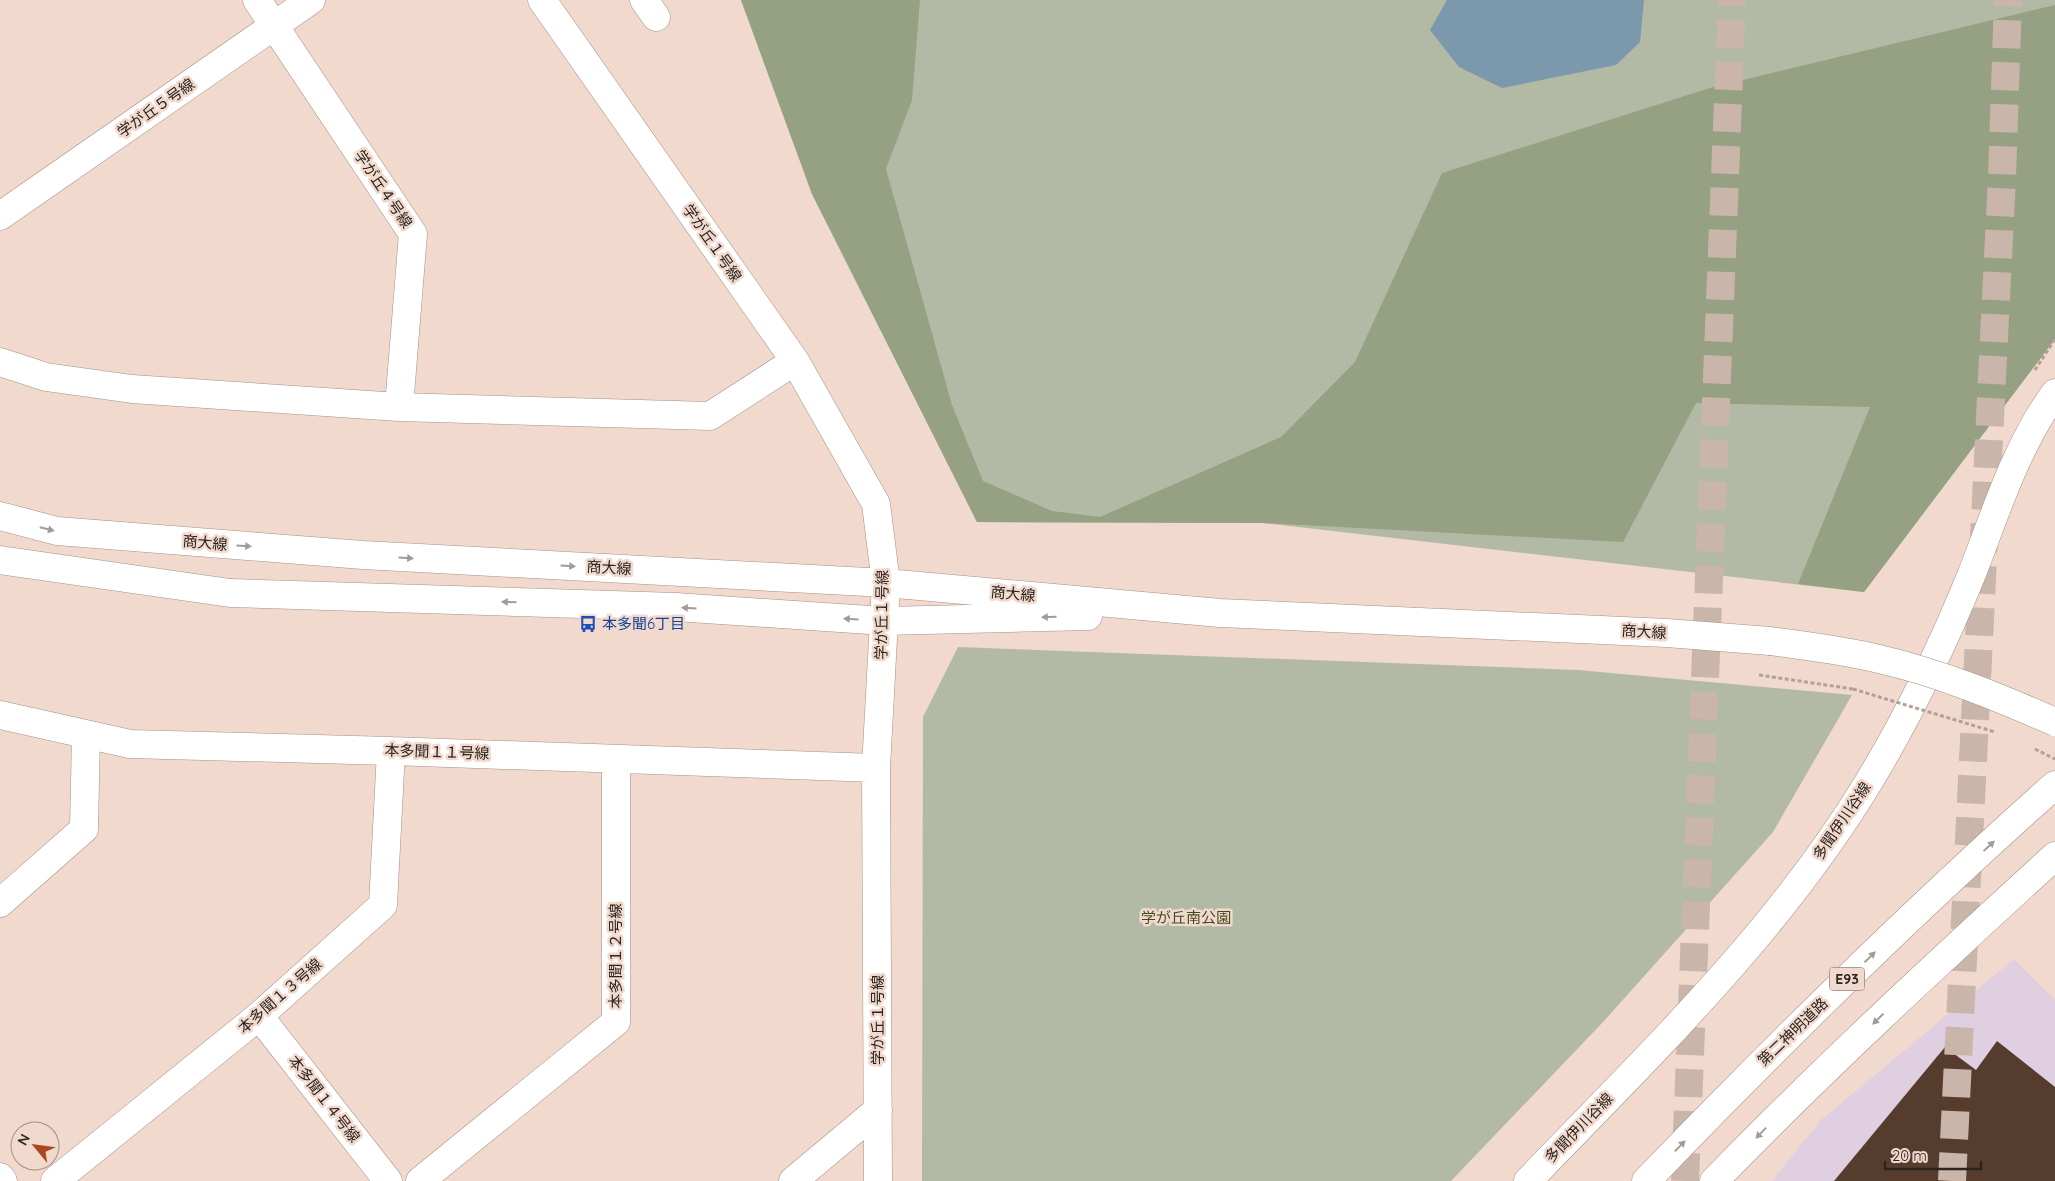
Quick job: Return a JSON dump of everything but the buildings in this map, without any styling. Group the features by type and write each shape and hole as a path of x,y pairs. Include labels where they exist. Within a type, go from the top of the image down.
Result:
{"main road":[{"name":"学が丘４号線","path":"257,0 413,234 398,407"},
{"name":"学が丘５号線","path":"0,216 311,0"},
{"name":"学が丘１号線","path":"542,0 795,361 876,504 886,583 876,768 878,1181"},
{"path":"0,362 46,377 132,389 398,407 710,416 795,361"},
{"name":"多聞伊川谷線","path":"1528,1181 1708,993 1772,920 1857,799 1902,722 1938,652 2023,446 2055,393"},
{"name":"商大線","path":"0,516 57,531 353,555 886,583 1220,613 1667,634 1770,641 1878,659 1934,674 1996,696 2055,722"},
{"name":"商大線","path":"0,560 230,593 676,608 884,622 1220,613"},
{"name":"本多聞１１号線","path":"0,715 130,744 391,750 876,768"},
{"path":"0,903 84,829 86,735"},
{"name":"本多聞１３号線","path":"55,1181 259,1016 382,905 391,750"},
{"name":"本多聞１２号線","path":"420,1181 616,1022 616,759"},
{"name":"第二神明道路","path":"1646,1181 1740,1084 1890,938 2055,785"},
{"path":"1714,1181 1777,1116 1928,972 2055,856"},
{"path":"1928,972 2055,874"},
{"name":"本多聞１４号線","path":"259,1016 388,1181"},
{"path":"793,1181 878,1110"},
{"path":"0,1177 3,1181"}],"path":[{"path":"1759,675 1853,689 2001,734"},
{"path":"2033,748 2055,759"}],"shaded area":[{"path":"2014,959 2055,1000 2055,1181 1772,1181 1821,1120"}],"green space":[{"path":"741,0 2055,0 2055,339 1864,592 1263,523 977,522 812,194"},
{"path":"741,0 920,0 912,100 886,169 952,405 983,481 1052,511 1100,517 1281,437 1355,362 1442,173 1713,87 2055,5 2055,339 1864,592 1798,584 1870,407 1696,403 1623,542 1263,523 977,522 812,194"},
{"name":"学が丘南公園","path":"958,647 1578,670 1852,695 1773,832 1604,1021 1451,1181 922,1181 923,717"}],"water":[{"path":"1447,0 1644,0 1640,42 1616,65 1502,88 1459,67 1430,30"}],"tunnel":[{"path":"1685,1181 1732,0"},
{"path":"1952,1181 2002,177 2008,0"}],"place":[{"name":"本多聞6丁目","path":"588,624"}]}
